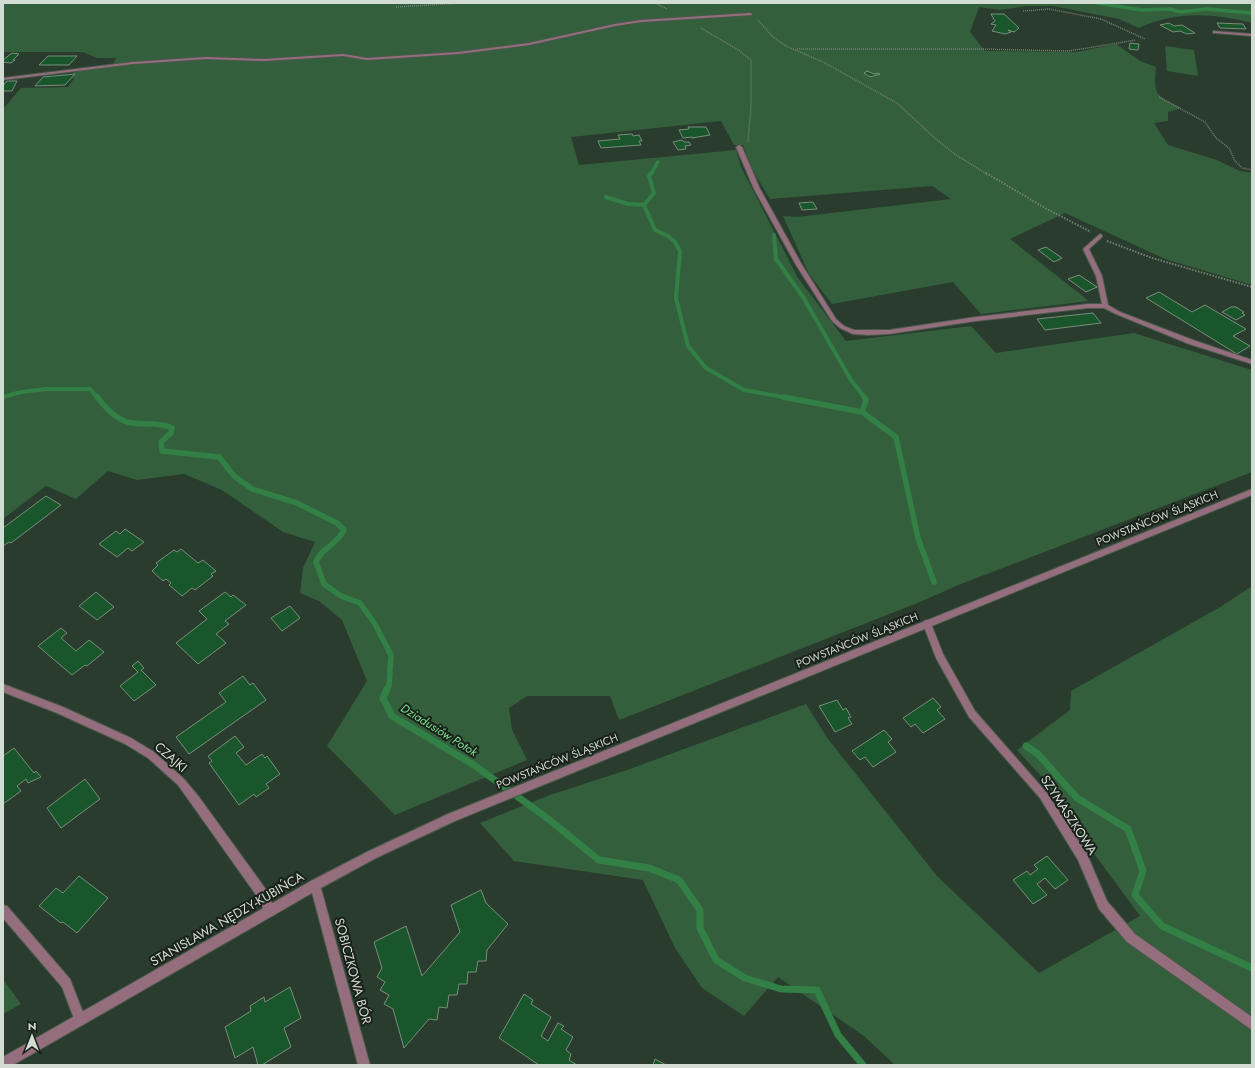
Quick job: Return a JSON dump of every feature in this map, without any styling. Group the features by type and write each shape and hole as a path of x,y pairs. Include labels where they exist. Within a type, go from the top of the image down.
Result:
{"street":[{"path":"3,79 133,62 191,59 264,60 343,55 368,59 458,53 529,44 615,25 684,18 750,14"},
{"path":"1215,32 1252,35"},
{"path":"739,147 757,189 799,265 834,320 842,327 854,332 889,332 976,319 1088,306 1105,306 1118,313 1191,342 1252,362"},
{"path":"1100,236 1086,249 1100,275 1104,290 1105,306"},
{"name":"POWSTAŃCÓW ŚLĄSKICH","path":"471,808 1252,492"},
{"name":"SZYMASZKOWA","path":"927,624 939,655 972,714 1043,795 1082,856 1103,905 1131,938 1252,1024"},
{"name":"CZAJKI","path":"3,688 60,710 128,741 151,755 167,769 195,800 263,895 270,911"},
{"name":"STANISŁAWA NĘDZY-KUBIŃCA","path":"3,1064 365,857 471,808"},
{"name":"SOBICZKOWA BÓR","path":"315,885 364,1065"},
{"path":"3,910 66,983 80,1020"}],"path":[{"path":"396,7 460,3"},
{"path":"655,3 740,51 751,60 751,107 748,144 739,147"},
{"path":"1023,11 1049,9 1102,19 1145,39"},
{"path":"750,14 759,20 772,36 786,46 825,63 897,103 938,141 956,155 1045,208 1110,242 1152,258 1252,287"},
{"path":"786,46 807,50 979,49 1069,51 1136,40"},
{"path":"1159,97 1200,119 1216,138 1229,148 1235,161 1242,168 1252,170"}],"green space":[{"path":"3,3 1252,3 1252,23 1223,17 1194,15 1180,16 1153,22 1139,28 1119,19 1053,6 1026,6 1000,10 979,7 970,32 985,51 1077,52 1116,44 1140,61 1156,67 1155,84 1158,94 1167,101 1182,108 1168,112 1168,121 1154,123 1168,145 1217,160 1240,171 1252,173 1252,285 1165,259 1065,213 1010,239 1089,301 981,314 953,282 832,304 809,274 783,216 797,217 951,199 932,186 770,199 753,171 743,145 734,145 721,121 571,137 579,165 736,150 741,167 798,278 846,341 971,326 996,353 1134,333 1252,370 1252,472 956,586 920,602 619,720 610,696 527,696 509,708 512,730 527,760 395,815 327,746 367,681 342,620 319,601 300,593 303,568 315,542 283,532 222,490 184,474 137,480 108,471 76,499 46,486 3,519 3,109 21,88 68,87 73,80 74,69 112,66 116,58 97,58 83,52 3,52"},
{"path":"1165,46 1194,50 1198,76 1167,71"},
{"path":"1252,586 1252,1065 895,1065 864,1036 778,977 744,1016 702,988 675,948 643,880 514,861 480,823 550,795 630,769 806,704 828,739 937,876 1039,973 1140,916 1095,855 1041,776 1017,750 1070,710 1071,691 1222,606"},
{"path":"3,979 21,1004 3,1014"}],"building":[{"path":"991,14 1004,14 1019,28 1014,32 1008,30 1011,32 1005,34 992,31 996,25 991,24 995,21"},
{"path":"1169,23 1174,26 1182,25 1195,33 1187,34 1180,31 1173,32 1160,25"},
{"path":"1217,23 1243,24 1246,29 1220,28"},
{"path":"1130,43 1139,44 1138,50 1129,49"},
{"path":"12,53 19,54 13,60 15,60 11,63 3,62 3,60"},
{"path":"48,56 77,56 69,65 39,65"},
{"path":"867,71 874,74 880,74 870,77 864,73"},
{"path":"75,74 65,85 35,86 43,77"},
{"path":"7,81 17,81 12,91 3,91 3,86"},
{"path":"688,127 706,127 710,135 683,138 679,130 689,129"},
{"path":"632,134 633,136 639,135 642,141 639,141 641,145 601,148 598,141 620,139 618,135"},
{"path":"682,140 684,142 689,142 691,145 685,146 686,149 678,150 673,142"},
{"path":"813,202 817,209 802,210 799,203"},
{"path":"1046,247 1062,258 1054,262 1038,250"},
{"path":"1079,275 1097,287 1086,292 1068,279"},
{"path":"1159,292 1192,312 1205,305 1246,329 1233,336 1250,346 1237,354 1146,298"},
{"path":"1231,307 1236,307 1244,312 1242,313 1245,315 1236,320 1222,312"},
{"path":"1093,313 1101,323 1045,330 1037,319"},
{"path":"46,496 61,505 11,543 9,542 3,546 3,528"},
{"path":"125,529 144,542 132,551 128,548 117,557 99,544 116,531 120,534"},
{"path":"181,549 198,563 203,560 216,571 211,574 213,576 195,590 192,588 182,596 169,585 171,583 166,579 163,581 152,571 158,565 156,563 174,550 177,552"},
{"path":"96,592 114,607 97,620 79,606"},
{"path":"225,592 231,597 233,595 246,605 225,621 229,624 216,634 226,643 198,664 176,643 207,619 199,611"},
{"path":"290,606 300,618 282,631 271,618"},
{"path":"61,628 67,633 61,638 76,651 89,640 104,652 87,666 85,665 72,675 38,646"},
{"path":"138,661 144,668 141,670 156,685 134,701 120,686 138,672 132,666"},
{"path":"243,676 250,685 253,683 266,700 189,754 176,737 226,702 219,693"},
{"path":"933,698 941,707 937,710 945,719 923,733 915,724 911,727 903,718"},
{"path":"837,700 843,710 846,708 851,717 848,718 852,724 835,732 819,706"},
{"path":"884,730 892,739 888,742 896,752 873,767 865,757 860,760 852,751"},
{"path":"235,736 244,747 236,753 246,765 262,754 265,758 267,756 280,774 266,784 269,788 256,797 254,794 239,805 209,763 212,761 208,756"},
{"path":"14,748 34,773 36,771 41,777 28,783 26,779 17,786 21,791 3,804 3,756"},
{"path":"85,779 100,799 61,828 47,808"},
{"path":"1047,856 1068,880 1055,889 1045,878 1037,884 1047,895 1033,904 1013,880 1027,871 1030,875 1038,869 1034,865"},
{"path":"79,876 108,898 77,933 39,906 56,888 63,893"},
{"path":"481,890 486,903 508,924 487,950 486,961 478,961 476,972 468,972 467,984 459,984 457,995 449,995 447,1008 439,1007 437,1020 429,1019 404,1048 393,1009 384,1004 389,995 380,990 385,982 377,977 382,968 374,942 406,926 422,976 460,932 451,905"},
{"path":"290,987 301,1018 284,1028 291,1047 262,1065 258,1065 253,1047 235,1058 225,1027 251,1011 250,1006 264,997 265,1002"},
{"path":"524,994 533,1000 531,1004 551,1017 541,1036 548,1041 558,1023 564,1026 561,1029 573,1037 566,1050 571,1054 569,1060 577,1065 539,1065 499,1038"},
{"path":"655,1059 666,1065 653,1065"}],"waterway":[{"path":"1097,3 1142,10 1169,9 1181,12 1206,9 1252,13"},
{"path":"651,174 658,162"},
{"path":"644,205 654,193 649,176 651,173"},
{"path":"606,197 628,204 644,205"},
{"path":"644,205 655,230 668,236 675,242 680,251 676,298 688,346 706,368 744,390 789,398"},
{"path":"774,235 776,259 803,297 851,380 865,398"},
{"name":"Dziadusiów Potok","path":"3,397 21,392 47,389 90,389 98,398"},
{"name":"Dziadusiów Potok","path":"97,397 121,420 137,424 162,425 172,428 171,433 161,442 162,451 219,457 234,476 252,489 297,503 337,523 344,530 337,540 321,553 316,562 324,584 341,596 360,603 375,624 391,655 389,685 387,690"},
{"path":"783,397 862,412"},
{"path":"862,412 866,400 864,397"},
{"path":"862,412 896,437 918,538 934,582"},
{"name":"Dziadusiów Potok","path":"387,689 383,698 392,716 474,765 547,818 599,860 649,868 679,880 700,910 700,928 716,960 745,978 781,989 817,990 838,1035 863,1065"},
{"path":"1026,746 1038,754 1077,798 1128,829 1143,871 1135,895 1162,926 1252,968"}]}
